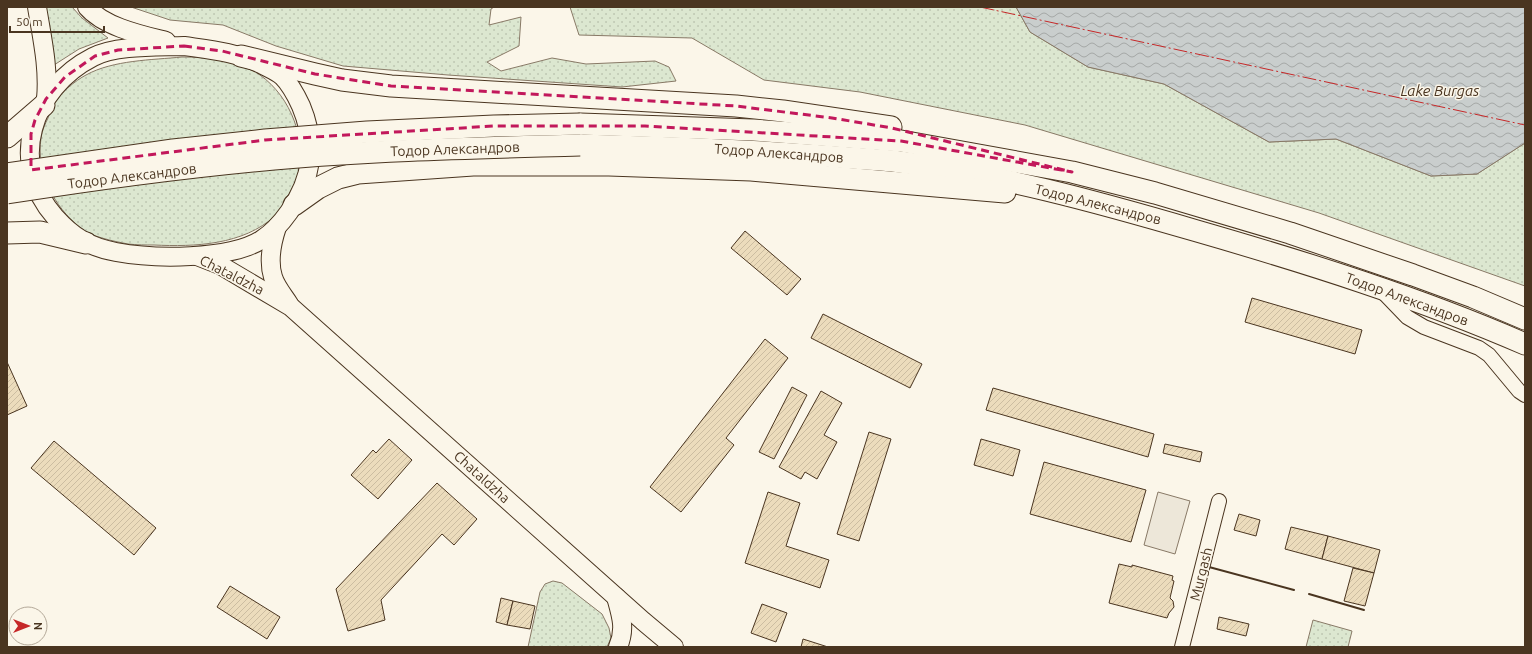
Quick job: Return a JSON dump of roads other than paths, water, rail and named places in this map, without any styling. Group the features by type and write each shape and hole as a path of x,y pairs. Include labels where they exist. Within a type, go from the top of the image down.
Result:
{"highway":[{"path":"241,56 342,80 391,86 736,106 818,116 892,128 1072,172"},
{"path":"7,137 45,102"},
{"name":"Тодор Александров","path":"7,174 173,150 273,140 367,132 494,126 580,124 754,130 901,140 1072,172 1155,193 1290,233 1413,275 1473,297 1525,319"},
{"name":"Тодор Александров","path":"7,193 124,176 275,159 373,152 580,145 753,150 892,161 968,173 1113,206 1281,255 1379,288 1491,329 1525,344"},
{"path":"294,205 318,188 338,178 358,173 473,166 609,165 750,170 982,191 1068,195"},
{"path":"7,233 40,232 86,243"}],"main road":[{"path":"37,7 48,81 45,102"},
{"path":"87,7 110,23 126,30 184,46 222,50 266,66 281,76 296,94 307,120 311,146 310,166 306,182 294,205 277,227 261,240 245,248 232,251 194,255 133,255 100,248 86,243 73,234 50,211 40,197 30,167 31,134 35,120 54,88 65,77 95,56 118,50 184,46"},
{"name":"Chataldzha","path":"277,227 273,240 271,266 273,278 291,307"},
{"name":"Chataldzha","path":"194,255 220,265 291,307 670,646"},
{"path":"616,597 623,623 622,638 618,647"}],"street":[{"path":"1379,288 1407,317 1424,327 1479,348 1489,355 1519,391 1525,395"},
{"name":"Murgash","path":"1182,647 1220,501"}],"water":[{"name":"Lake Burgas","path":"1016,7 1525,7 1525,143 1477,174 1431,176 1336,139 1269,142 1164,84 1088,67 1030,32"}]}
